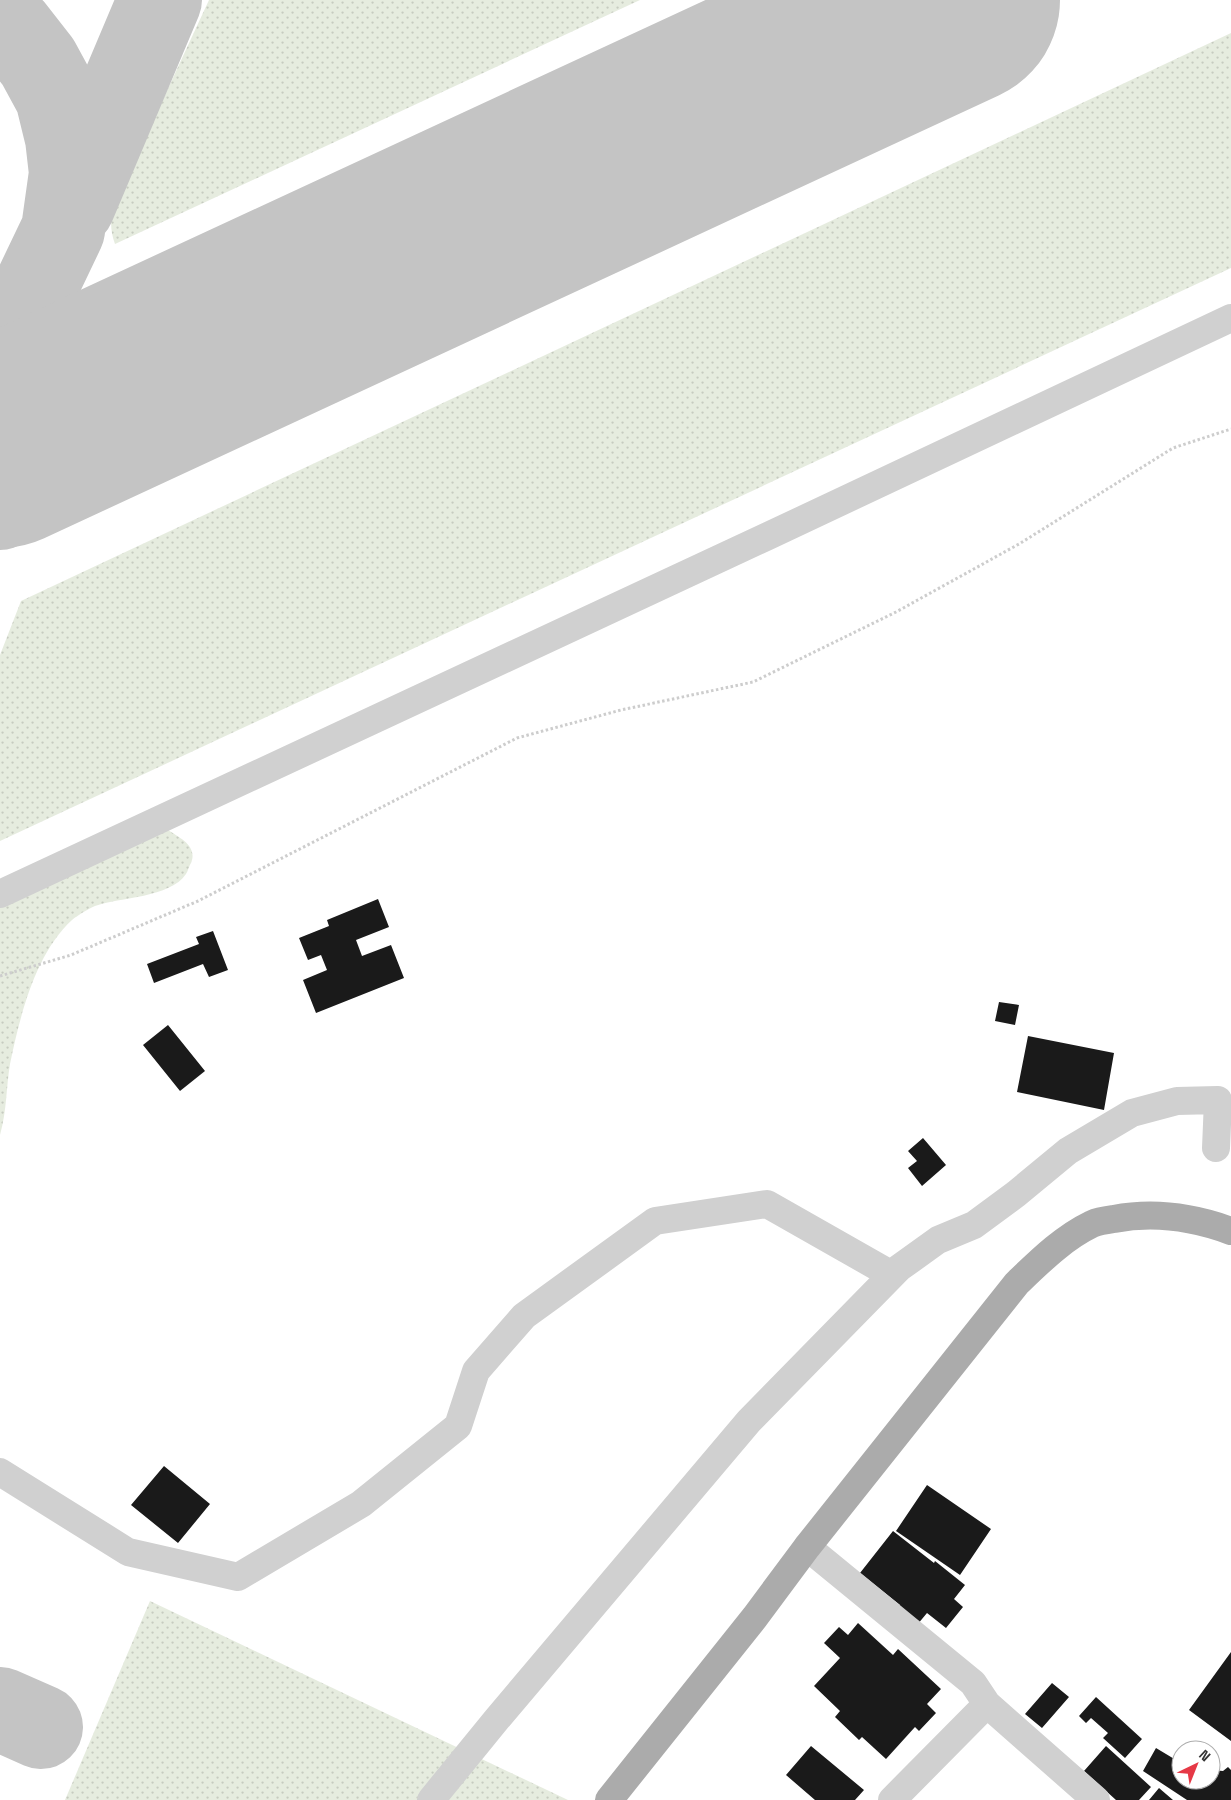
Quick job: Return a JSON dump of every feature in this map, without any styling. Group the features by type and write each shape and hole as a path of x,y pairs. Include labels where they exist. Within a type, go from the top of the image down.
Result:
{"main road":[{"path":"609,1800 1017,1283 1054,1248 1093,1223 1128,1216 1169,1215 1204,1221 1231,1231"}],"street":[{"path":"0,894 759,541 1231,318"},
{"path":"431,1800 750,1420 899,1268 938,1240 974,1225 1016,1194 1068,1151 1132,1112 1177,1102 1218,1100 1216,1148"},
{"path":"0,1472 128,1552 238,1577 361,1504 458,1426 476,1371 524,1316 655,1221 767,1204 892,1275"},
{"path":"808,1547 973,1683 987,1704 1096,1800"},
{"path":"892,1800 987,1704"}],"path":[{"path":"0,976 71,954 198,901 517,738 621,710 752,682 896,612 1019,544 1173,448 1231,429"}],"shaded area":[{"path":"209,0 640,0 115,244 111,224 114,205"},
{"path":"1231,33 1231,268 0,841 0,655 21,601"},
{"path":"168,830 187,843 192,852 191,863 186,874 179,882 169,888 144,896 105,903 89,909 72,920 48,950 24,1006 10,1064 0,1135 0,892"},
{"path":"150,1601 568,1800 65,1800"}],"building":[{"path":"378,899 389,927 356,940 362,956 391,945 404,978 316,1013 303,980 327,970 321,955 308,960 299,938 329,926 327,920"},
{"path":"213,931 228,970 209,977 203,964 154,983 147,964 199,944 196,937"},
{"path":"999,1002 1019,1005 1015,1025 995,1021"},
{"path":"168,1025 205,1071 180,1091 143,1045"},
{"path":"1028,1036 1114,1053 1104,1110 1017,1092"},
{"path":"923,1138 946,1165 922,1186 908,1168 917,1161 908,1151"},
{"path":"164,1466 210,1504 178,1543 131,1505"},
{"path":"927,1485 991,1529 960,1575 896,1531"},
{"path":"893,1531 965,1585 954,1599 963,1607 946,1628 927,1613 917,1625 897,1609 900,1605 860,1573"},
{"path":"858,1623 893,1655 898,1649 941,1689 927,1704 936,1713 919,1731 915,1727 886,1759 862,1737 859,1740 835,1717 840,1711 814,1686 840,1658 824,1643 839,1627 848,1635"},
{"path":"1231,1652 1231,1741 1189,1710"},
{"path":"1052,1683 1069,1697 1042,1728 1025,1714"},
{"path":"1096,1697 1142,1739 1125,1758 1103,1738 1108,1733 1091,1718 1086,1723 1079,1716"},
{"path":"811,1746 864,1790 855,1800 815,1800 786,1775"},
{"path":"1106,1746 1151,1787 1139,1800 1116,1800 1084,1771"},
{"path":"1156,1748 1171,1757 1171,1789 1143,1771"},
{"path":"1228,1767 1231,1770 1231,1800 1187,1800 1172,1790 1221,1790 1221,1771"},
{"path":"1159,1788 1173,1800 1149,1800"}],"taxiway":[{"path":"73,206 160,0"},
{"path":"0,20 13,30 38,62 57,97 67,138 71,173 63,230 0,362"},
{"path":"0,508 41,424"},
{"path":"0,1709 41,1727"}],"runway":[{"path":"0,443 955,0"}]}
